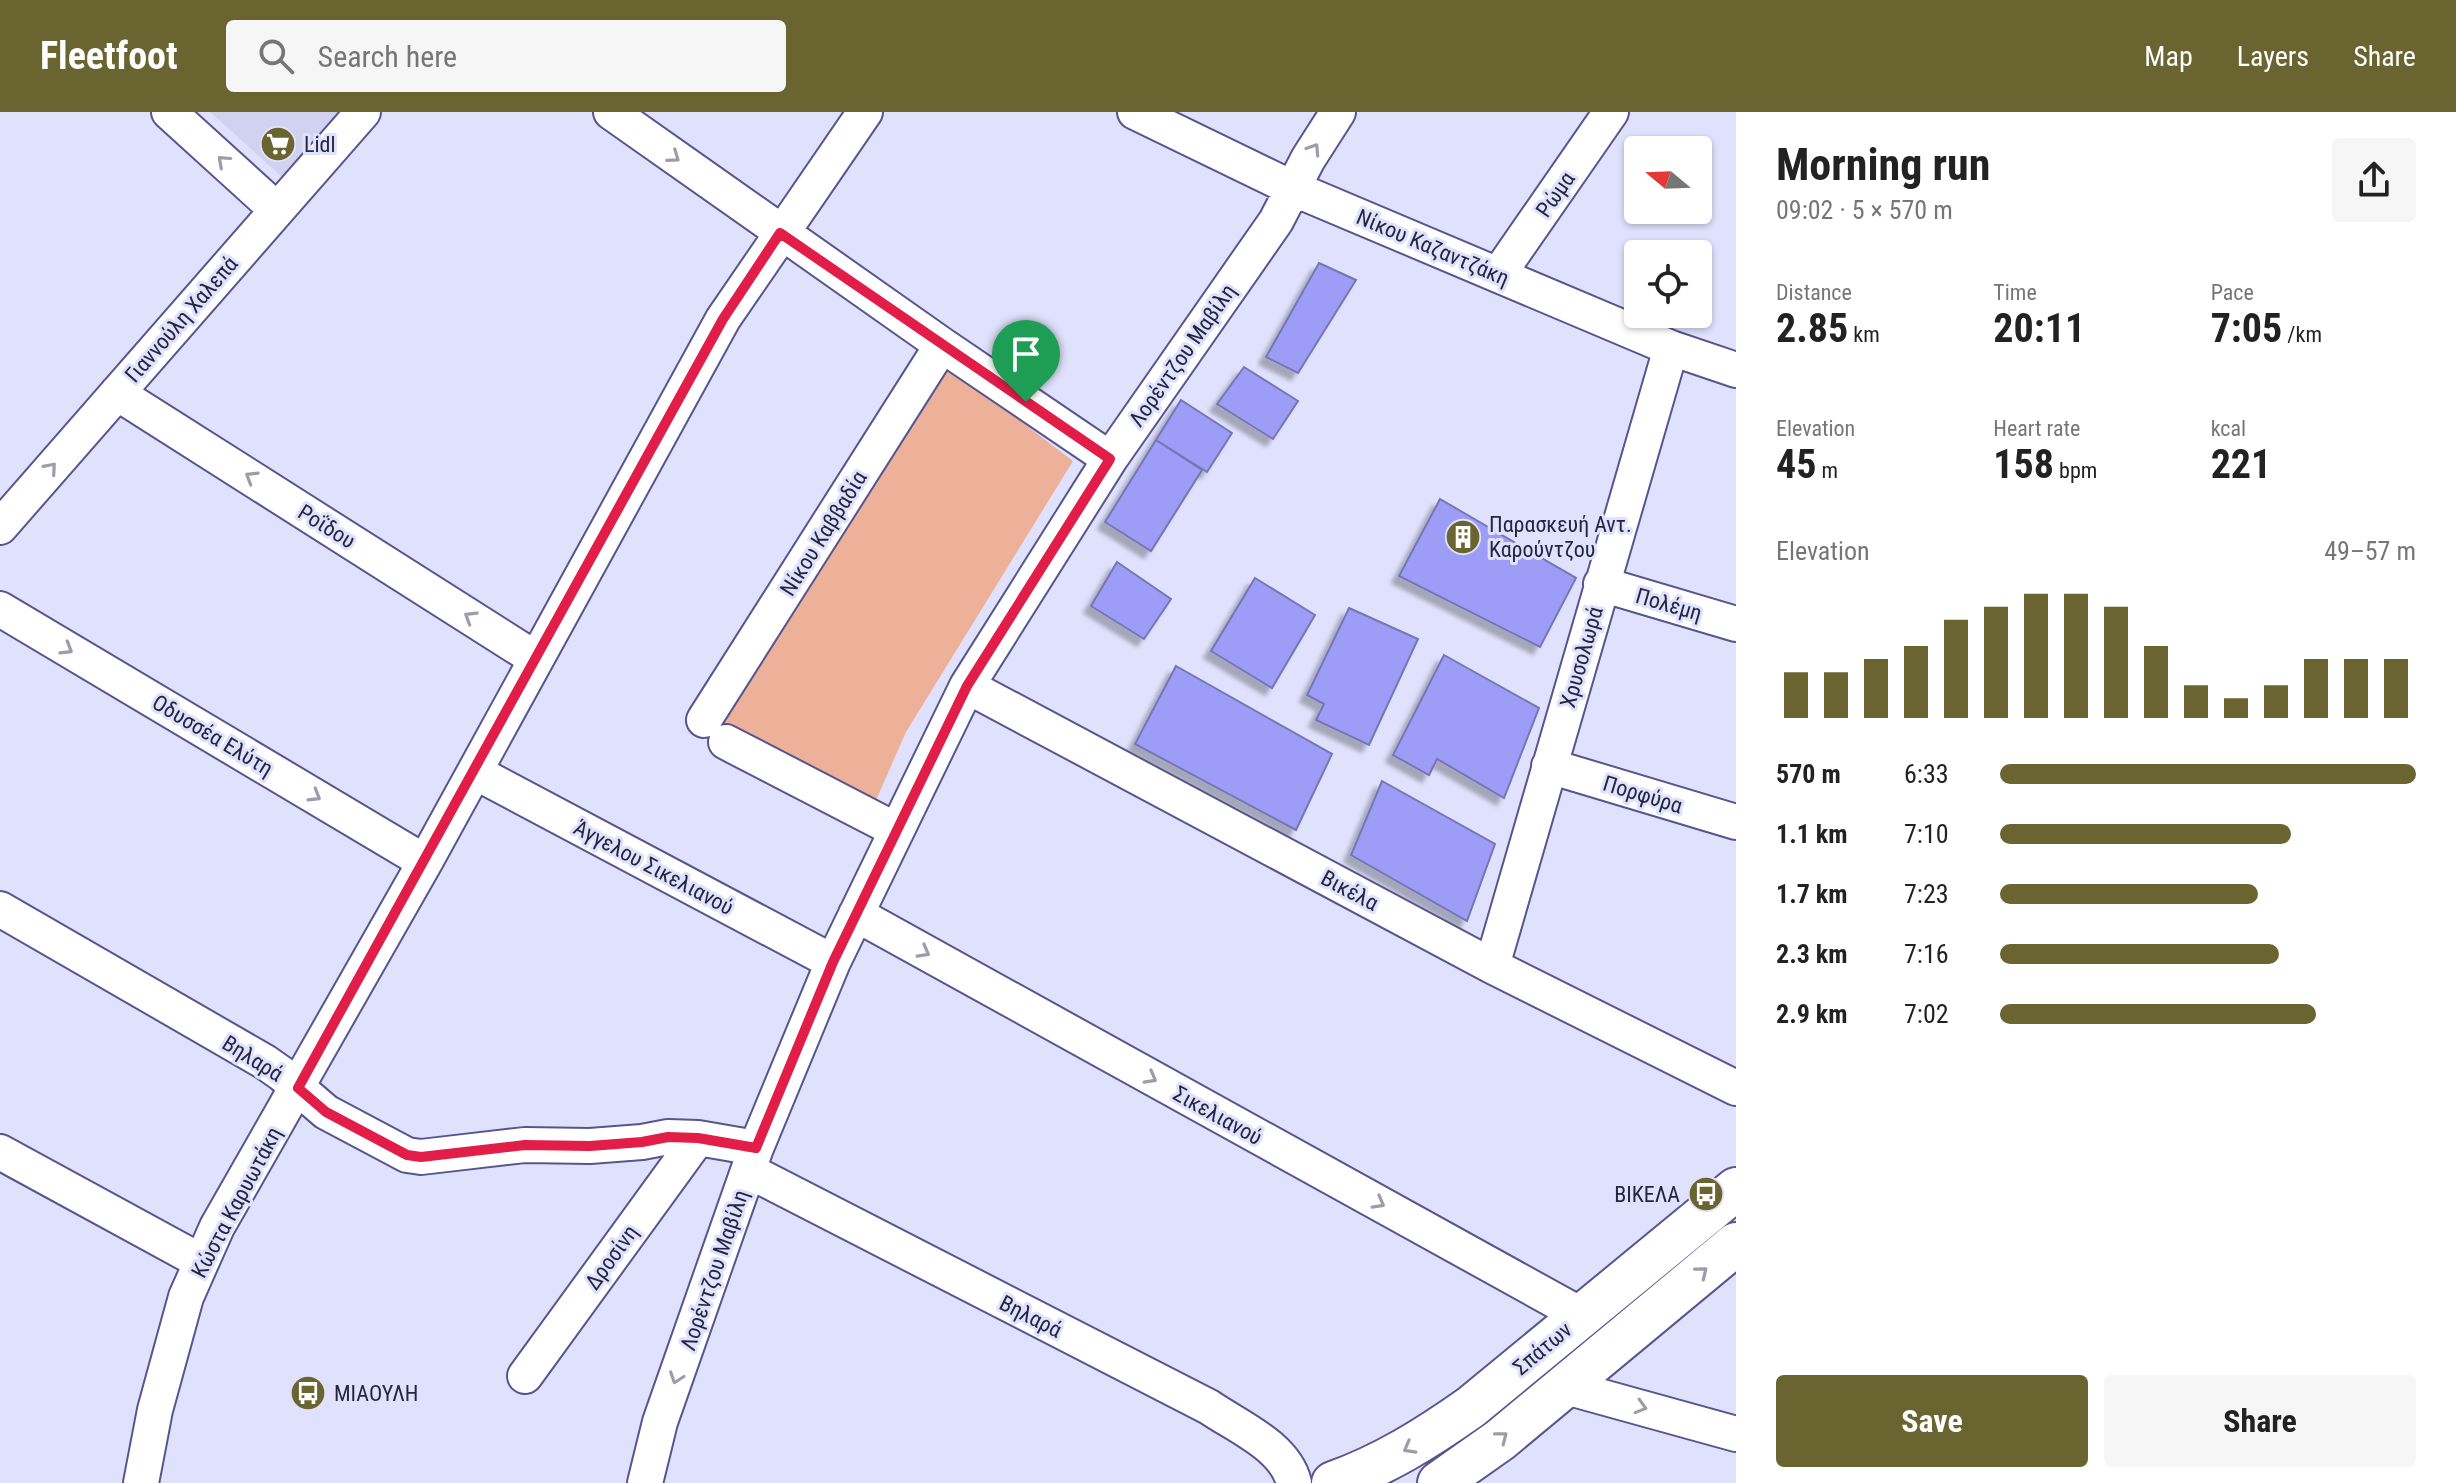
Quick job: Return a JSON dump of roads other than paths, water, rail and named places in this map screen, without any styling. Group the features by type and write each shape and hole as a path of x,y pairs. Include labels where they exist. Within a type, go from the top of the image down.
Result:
{"main road":[{"name":"Σπάτων","path":"1335,1483 1378,1466 1426,1439 1471,1407 1736,1189"},
{"name":"Σπάτων","path":"1439,1483 1500,1440 1566,1387 1736,1244"}],"street":[{"path":"169,112 277,210"},
{"name":"Γιαννούλη Χαλεπά","path":"0,527 363,112"},
{"path":"611,112 780,233 1110,459"},
{"name":"Κώστα Καρυωτάκη","path":"141,1483 155,1410 186,1297 200,1261 475,772 723,319 865,112"},
{"name":"Νίκου Καζαντζάκη","path":"1135,112 1292,188 1671,348 1736,370"},
{"name":"Λορέντζου Μαβίλη","path":"645,1483 660,1422 752,1160 833,962 967,686 1110,459 1276,221 1292,188 1338,112"},
{"name":"Ρώμα","path":"1498,275 1611,112"},
{"name":"Νίκου Καββαδία","path":"896,830 715,731 942,345"},
{"name":"Χρυσολωρά","path":"1492,966 1671,348"},
{"name":"Ροΐδου","path":"117,393 536,659"},
{"name":"Πολέμη","path":"1601,584 1736,624"},
{"name":"Οδυσσέα Ελύτη","path":"0,609 425,862"},
{"name":"Βικέλα","path":"967,686 1492,966 1736,1088"},
{"name":"Πορφύρα","path":"1549,766 1736,822"},
{"name":"Άγγελου Σικελιανού","path":"475,772 833,962"},
{"name":"Βηλαρά","path":"0,909 265,1062 326,1112 407,1155 421,1157 525,1145 590,1146 668,1137 698,1138 752,1160 1209,1407 1275,1451 1290,1468 1294,1483"},
{"name":"Σικελιανού","path":"856,914 1581,1315"},
{"name":"Δροσίνη","path":"525,1376 698,1138"},
{"path":"0,1152 200,1261"},
{"path":"1566,1387 1736,1434"}],"place":[{"name":"Lidl","path":"278,144"},
{"name":"Παρασκευή Αντ. Καρούντζου","path":"1463,537"},
{"name":"ΒΙΚΕΛΑ","path":"1706,1194"},
{"name":"ΜΙΑΟΥΛΗ","path":"308,1393"}]}
